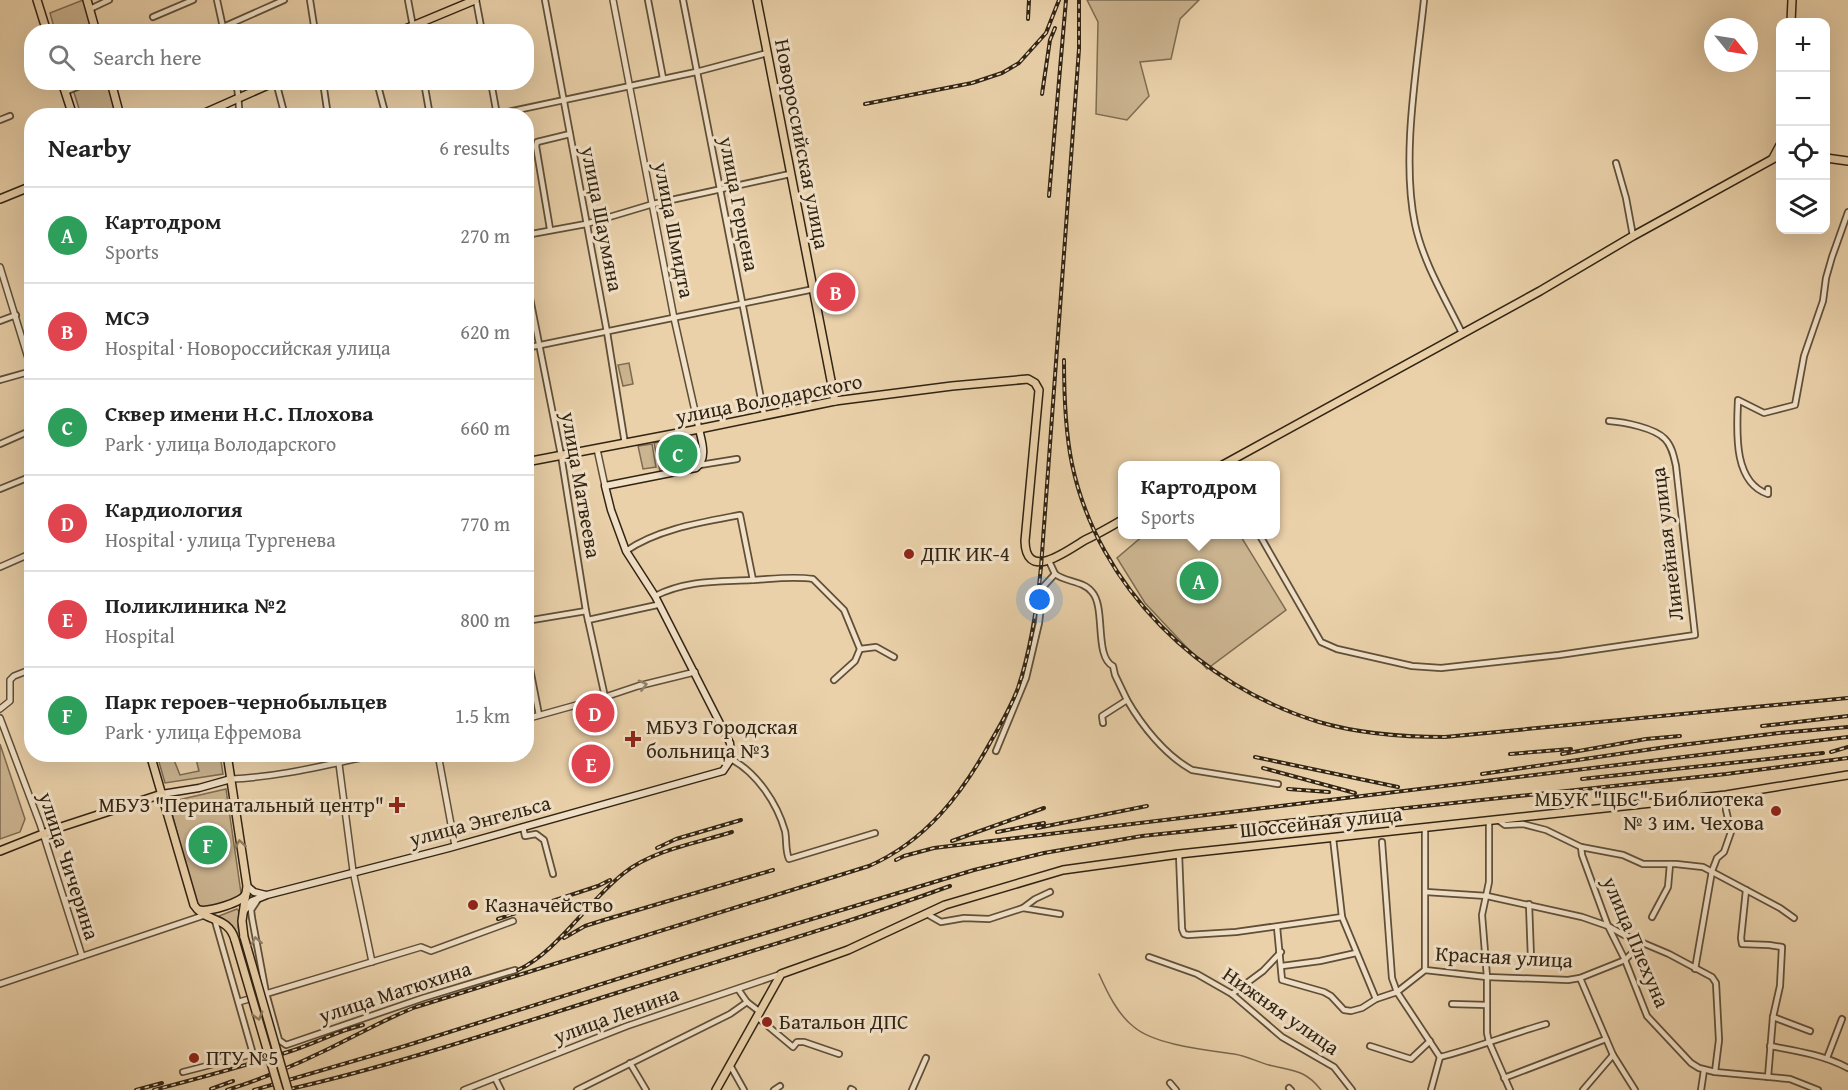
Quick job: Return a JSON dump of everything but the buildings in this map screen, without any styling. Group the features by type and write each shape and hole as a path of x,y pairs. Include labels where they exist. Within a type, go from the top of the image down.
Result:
{"main road":[{"path":"37,0 44,24"},
{"path":"87,0 94,24"},
{"path":"423,24 475,0"},
{"name":"Новороссийская улица","path":"757,0 835,400"},
{"path":"1791,18 1792,0"},
{"path":"113,90 118,108"},
{"path":"217,108 258,90"},
{"path":"65,92 70,108"},
{"path":"1228,461 1776,158"},
{"path":"1830,159 1848,161"},
{"path":"0,200 24,190"},
{"name":"улица Володарского","path":"534,460 625,444 835,400 1032,380 1039,390 1025,548 1029,558 1033,561 1049,561"},
{"name":"улица Шмидта","path":"699,429 703,452 700,465"},
{"path":"700,465 685,471 606,486 611,510 626,551 655,596 687,661 695,672 730,743 731,759"},
{"path":"1049,561 1118,522"},
{"name":"улица Энгельса","path":"243,912 252,901 267,895 455,846 723,771 731,759"},
{"path":"152,762 195,907 228,926 235,940 279,1090"},
{"path":"228,762 247,887 242,925 244,937 288,1090"},
{"name":"Шоссейная улица","path":"781,975 848,950 954,902 1063,870 1179,854 1726,795 1848,775"},
{"path":"0,851 162,794 199,788 231,779"},
{"path":"195,907 207,911 241,900 247,887"},
{"path":"247,887 258,894 267,895"},
{"path":"715,1089 781,975"}],"street":[{"path":"90,9 109,0"},
{"path":"153,17 193,0"},
{"path":"218,0 223,24"},
{"path":"234,24 284,0"},
{"path":"310,0 314,24"},
{"path":"408,0 413,24"},
{"path":"475,0 480,24"},
{"name":"улица Шаумяна","path":"545,0 607,333 625,444"},
{"name":"улица Шмидта","path":"613,0 674,318 699,429"},
{"path":"648,0 663,78"},
{"name":"улица Герцена","path":"683,0 764,414"},
{"path":"1425,0 1414,94 1410,184 1415,224 1425,258 1462,333"},
{"path":"526,108 696,72 767,53"},
{"path":"65,92 70,90"},
{"path":"238,90 240,98 238,108"},
{"path":"278,90 283,108"},
{"path":"324,90 327,108"},
{"path":"379,90 384,108"},
{"path":"425,90 429,108"},
{"path":"492,90 496,108"},
{"path":"0,120 9,116"},
{"path":"550,229 536,146 537,142 542,139 570,134"},
{"path":"1616,164 1626,198 1633,236"},
{"path":"534,233 586,224 653,204 790,174"},
{"path":"1768,489 1768,494 1758,491 1746,473 1737,451 1738,400 1764,413 1795,405 1804,356 1823,301 1832,257 1848,212"},
{"path":"0,267 24,343"},
{"path":"534,346 607,333 814,289"},
{"path":"0,321 16,315"},
{"name":"улица Матвеева","path":"534,323 561,455 586,611 605,697"},
{"path":"0,380 24,373"},
{"name":"Линейная улица","path":"1262,539 1321,642 1337,649 1412,666 1441,668 1549,656 1695,635 1673,454 1660,435 1624,422 1609,421"},
{"path":"0,444 24,434"},
{"path":"597,449 606,486"},
{"path":"700,465 737,459"},
{"path":"0,489 24,479"},
{"path":"626,551 633,546 677,529 740,515 753,580"},
{"path":"0,567 24,556"},
{"path":"1049,561 1055,574 1093,592 1108,662 1113,666 1115,675 1135,714 1156,739 1192,770 1278,784"},
{"path":"996,751 1026,678 1039,623 1043,588 1055,574"},
{"path":"655,596 688,584 790,578 813,579 844,610 860,648 855,661 834,680"},
{"path":"588,620 657,605"},
{"path":"534,620 586,611"},
{"path":"860,648 876,647 894,657"},
{"path":"0,709 10,700 10,680 24,672"},
{"path":"534,717 695,672"},
{"path":"534,689 539,715"},
{"path":"1103,723 1102,716 1127,700"},
{"name":"улица Чичерина","path":"0,718 43,834 81,956"},
{"path":"731,759 745,766 763,787 780,817 789,859 875,834"},
{"path":"231,779 258,777 347,762"},
{"path":"439,762 455,846"},
{"path":"339,764 353,871 372,962"},
{"path":"1695,969 1712,871 1717,858 1724,852 1731,832 1726,810 1726,795"},
{"path":"1498,820 1505,825 1523,824 1546,830 1581,847 1623,855 1642,864 1703,867 1780,908 1794,918"},
{"path":"1489,821 1487,896 1482,915 1489,1042 1510,1090"},
{"path":"523,827 525,836 536,834 544,840 553,874"},
{"path":"1425,829 1425,970"},
{"path":"1332,838 1342,917 1376,999"},
{"path":"1382,842 1392,978 1397,992 1440,1057 1431,1090"},
{"name":"улица Плехуна","path":"1581,847 1608,926 1625,960 1647,1016 1691,1063 1704,1070 1715,1072 1790,1079 1818,1090"},
{"path":"1179,854 1184,934 1277,927 1342,917"},
{"path":"1652,916 1668,887 1670,864"},
{"path":"1746,890 1742,944 1782,948 1780,986 1773,1017 1768,1077"},
{"path":"926,913 941,922 964,918 989,919 1023,908 1050,892"},
{"path":"1426,892 1487,896 1582,917 1608,926 1669,954 1712,977 1716,983 1719,1040 1715,1072"},
{"path":"266,993 251,912 255,903 267,895"},
{"path":"1529,904 1531,958"},
{"path":"190,919 195,907"},
{"path":"1023,908 1060,914"},
{"path":"0,984 190,919 208,916 217,924 253,1054 183,1072"},
{"path":"190,919 202,918 212,921 221,939"},
{"path":"239,1002 421,947 431,951 513,921"},
{"path":"1277,927 1282,966 1356,953"},
{"path":"1625,960 1642,943"},
{"path":"1232,994 1263,971 1281,952"},
{"name":"Нижняя улица","path":"1149,957 1197,974 1232,994 1282,1037 1334,1067 1352,1090"},
{"name":"Красная улица","path":"1282,966 1282,980 1324,992 1344,1010 1351,1011 1397,992 1425,970 1487,977 1568,980 1580,978 1625,960"},
{"name":"улица Матюхина","path":"266,993 279,1040 286,1045 423,998 515,970"},
{"name":"улица Ленина","path":"464,1090 627,1026 781,975"},
{"path":"1580,978 1613,1055 1635,1090"},
{"path":"738,989 758,1015 793,1047 797,1042 804,1042 839,1054"},
{"path":"577,1090 693,1034 747,1002"},
{"path":"1452,1004 1487,1005"},
{"path":"1773,1017 1810,1031"},
{"path":"1827,1058 1842,1019"},
{"path":"1440,1057 1546,1024"},
{"path":"1504,1078 1606,1039"},
{"path":"1370,1046 1410,1059 1430,1041"},
{"path":"1770,1046 1827,1058 1848,1068"},
{"path":"1583,1090 1613,1055"},
{"path":"912,1090 926,1058"},
{"path":"630,1063 646,1090"},
{"path":"730,1065 744,1090"},
{"path":"1701,1090 1704,1070"},
{"path":"495,1078 501,1090"},
{"path":"1170,1083 1176,1090"},
{"path":"774,1090 780,1086"}],"shaded area":[{"path":"83,0 91,24 53,24 50,13"},
{"path":"1087,0 1199,0 1180,19 1171,59 1140,62 1149,96 1127,120 1096,114 1098,22"},
{"path":"73,90 111,90 117,108 79,108"},
{"path":"629,363 633,384 623,386 618,365"},
{"path":"697,433 700,450 694,463 660,471 654,443"},
{"path":"652,444 656,467 643,469 638,446"},
{"path":"1139,539 1242,539 1286,610 1207,669 1145,603 1117,558"},
{"path":"0,744 25,819 20,832 0,839"},
{"path":"159,762 175,762 180,775 199,771 197,762 221,762 223,774 165,783"},
{"path":"226,789 241,893 237,900 202,909 196,904 169,802"},
{"path":"237,909 239,911 238,927 254,991 252,992 234,930 219,916"}],"waterway":[{"path":"1099,974 1118,1010 1128,1022 1143,1033 1168,1042 1239,1055 1298,1072 1304,1074 1321,1090"}],"railway":[{"path":"1028,19 1029,0"},
{"path":"865,104 972,83 1002,73 1019,63 1046,33 1059,0"},
{"path":"1049,196 1066,0"},
{"path":"227,1090 293,1066 416,1007 869,866 908,843 941,814 955,797 980,761 1012,702 1027,658 1035,613 1041,567 1079,49 1079,0"},
{"path":"1042,94 1050,40 1055,28"},
{"path":"1064,360 1065,412 1072,464 1085,509 1105,552 1130,591 1161,626 1196,657 1234,684 1276,706 1319,722 1366,732 1445,737 1848,698"},
{"path":"1762,726 1848,716"},
{"path":"1482,774 1673,746 1848,727"},
{"path":"1562,754 1646,739 1680,736"},
{"path":"896,860 934,848 1848,737"},
{"path":"1831,752 1848,747"},
{"path":"1510,754 1571,749"},
{"path":"1582,779 1823,753"},
{"path":"1255,757 1398,787"},
{"path":"254,1090 405,1046 974,870 1044,853 1142,836 1726,774 1848,758"},
{"path":"1263,768 1355,793"},
{"path":"1288,789 1329,792"},
{"path":"1037,828 1147,806"},
{"path":"952,841 1044,808"},
{"path":"657,848 676,839 741,820"},
{"path":"997,832 1044,823"},
{"path":"518,970 546,951 611,884 636,865 662,853 732,832"},
{"path":"564,938 585,926 773,870"},
{"path":"498,919 610,880"},
{"path":"290,1089 459,1043 829,927 950,886"},
{"path":"154,1090 298,1049 363,1025"},
{"path":"211,1089 233,1081"},
{"path":"136,1090 162,1083"}],"place":[{"name":"МСЭ","path":"836,292"},
{"name":"Сквер имени Н.С. Плохова","path":"678,454"},
{"name":"ДПК ИК-4","path":"909,554"},
{"name":"Картодром","path":"1199,581"},
{"name":"Кардиология","path":"595,713"},
{"name":"МБУЗ Городская больница №3","path":"633,739"},
{"name":"Поликлиника №2","path":"591,764"},
{"name":"МБУЗ \"Перинатальный центр\"","path":"397,805"},
{"name":"МБУК \"ЦБС\" Библиотека № 3 им. Чехова","path":"1776,811"},
{"name":"Парк героев-чернобыльцев","path":"208,845"},
{"name":"Казначейство","path":"473,905"},
{"name":"Батальон ДПС","path":"767,1022"},
{"name":"ПТУ №5","path":"194,1058"}]}
